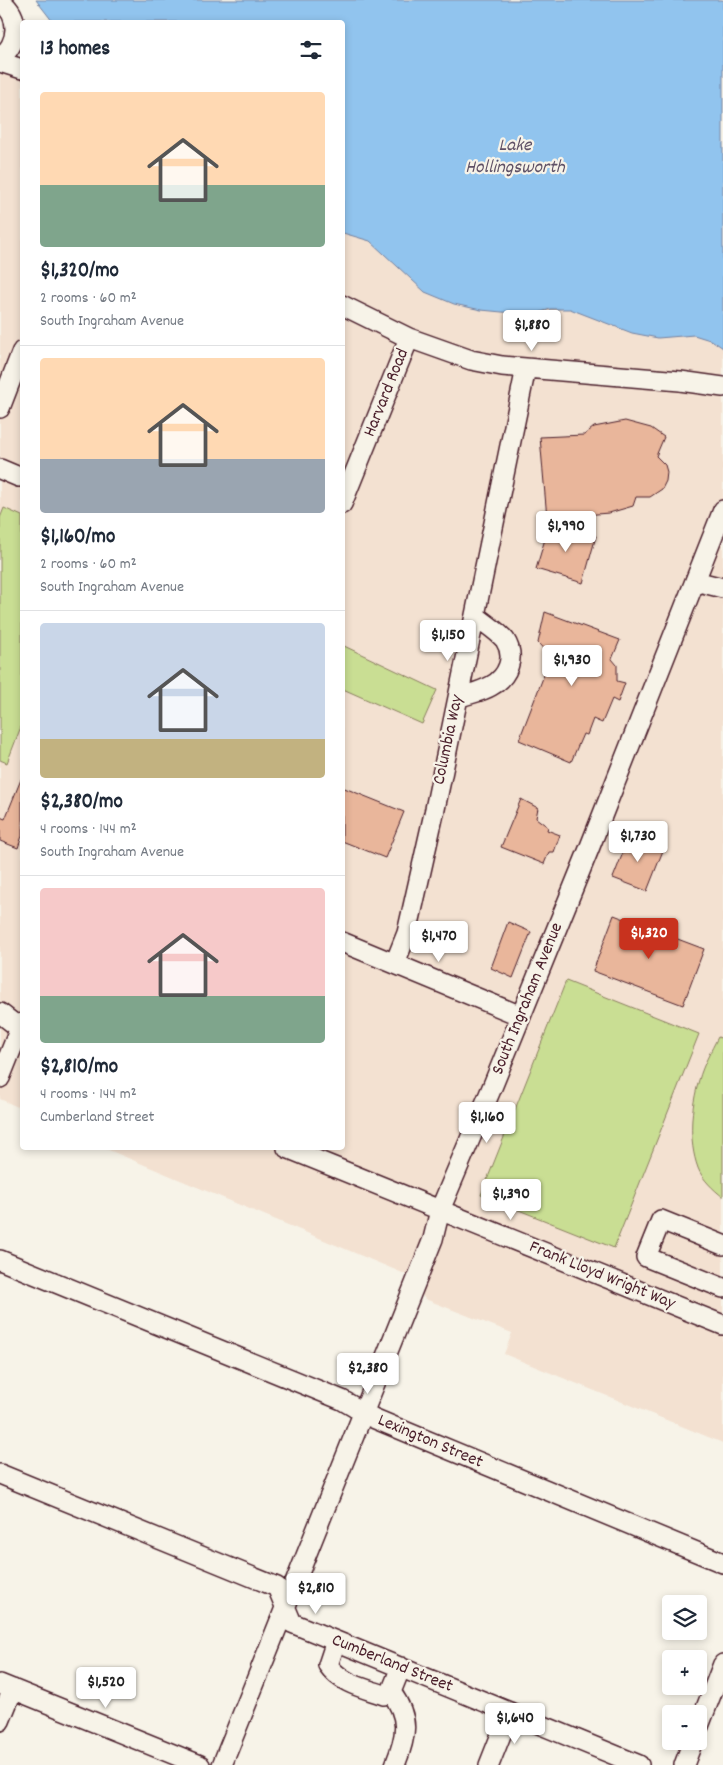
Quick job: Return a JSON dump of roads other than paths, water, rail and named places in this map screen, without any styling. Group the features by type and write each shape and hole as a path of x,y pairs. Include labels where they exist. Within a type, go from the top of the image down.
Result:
{"street":[{"path":"0,1 13,17 19,41 0,58"},
{"path":"0,62 20,68"},
{"path":"345,306 409,338 471,360 526,368 680,381 723,387"},
{"name":"Harvard Road","path":"345,497 409,338"},
{"path":"0,408 20,356"},
{"name":"Columbia Way","path":"395,963 407,933 526,368"},
{"path":"0,469 20,475"},
{"name":"South Ingraham Avenue","path":"222,1765 433,1239 440,1210 521,1016 723,510"},
{"path":"695,581 723,588"},
{"path":"458,698 491,686 504,675 510,663 511,651 504,639 475,615"},
{"path":"345,943 521,1016"},
{"path":"0,1013 20,1026"},
{"path":"0,1078 20,1032"},
{"name":"Frank Lloyd Wright Way","path":"292,1150 723,1325"},
{"path":"723,1245 661,1220 646,1257 723,1288"},
{"name":"Lexington Street","path":"0,1260 333,1396 373,1418 723,1563"},
{"name":"Cumberland Street","path":"0,1474 277,1587 292,1623 510,1712 627,1763"},
{"path":"336,1641 328,1666 334,1674 344,1681 384,1695 391,1692 401,1667"},
{"path":"707,1710 718,1688 723,1664"},
{"path":"0,1721 6,1686 200,1765"},
{"path":"391,1692 401,1705 406,1721 404,1738 395,1765"},
{"path":"489,1765 510,1712"},
{"path":"684,1765 690,1750"}],"water":[{"name":"Lake Hollingsworth","path":"36,0 723,0 723,348 713,341 694,335 658,338 632,333 570,309 550,309 533,315 481,310 454,304 425,292 370,241 345,234 345,20 51,20"}]}
